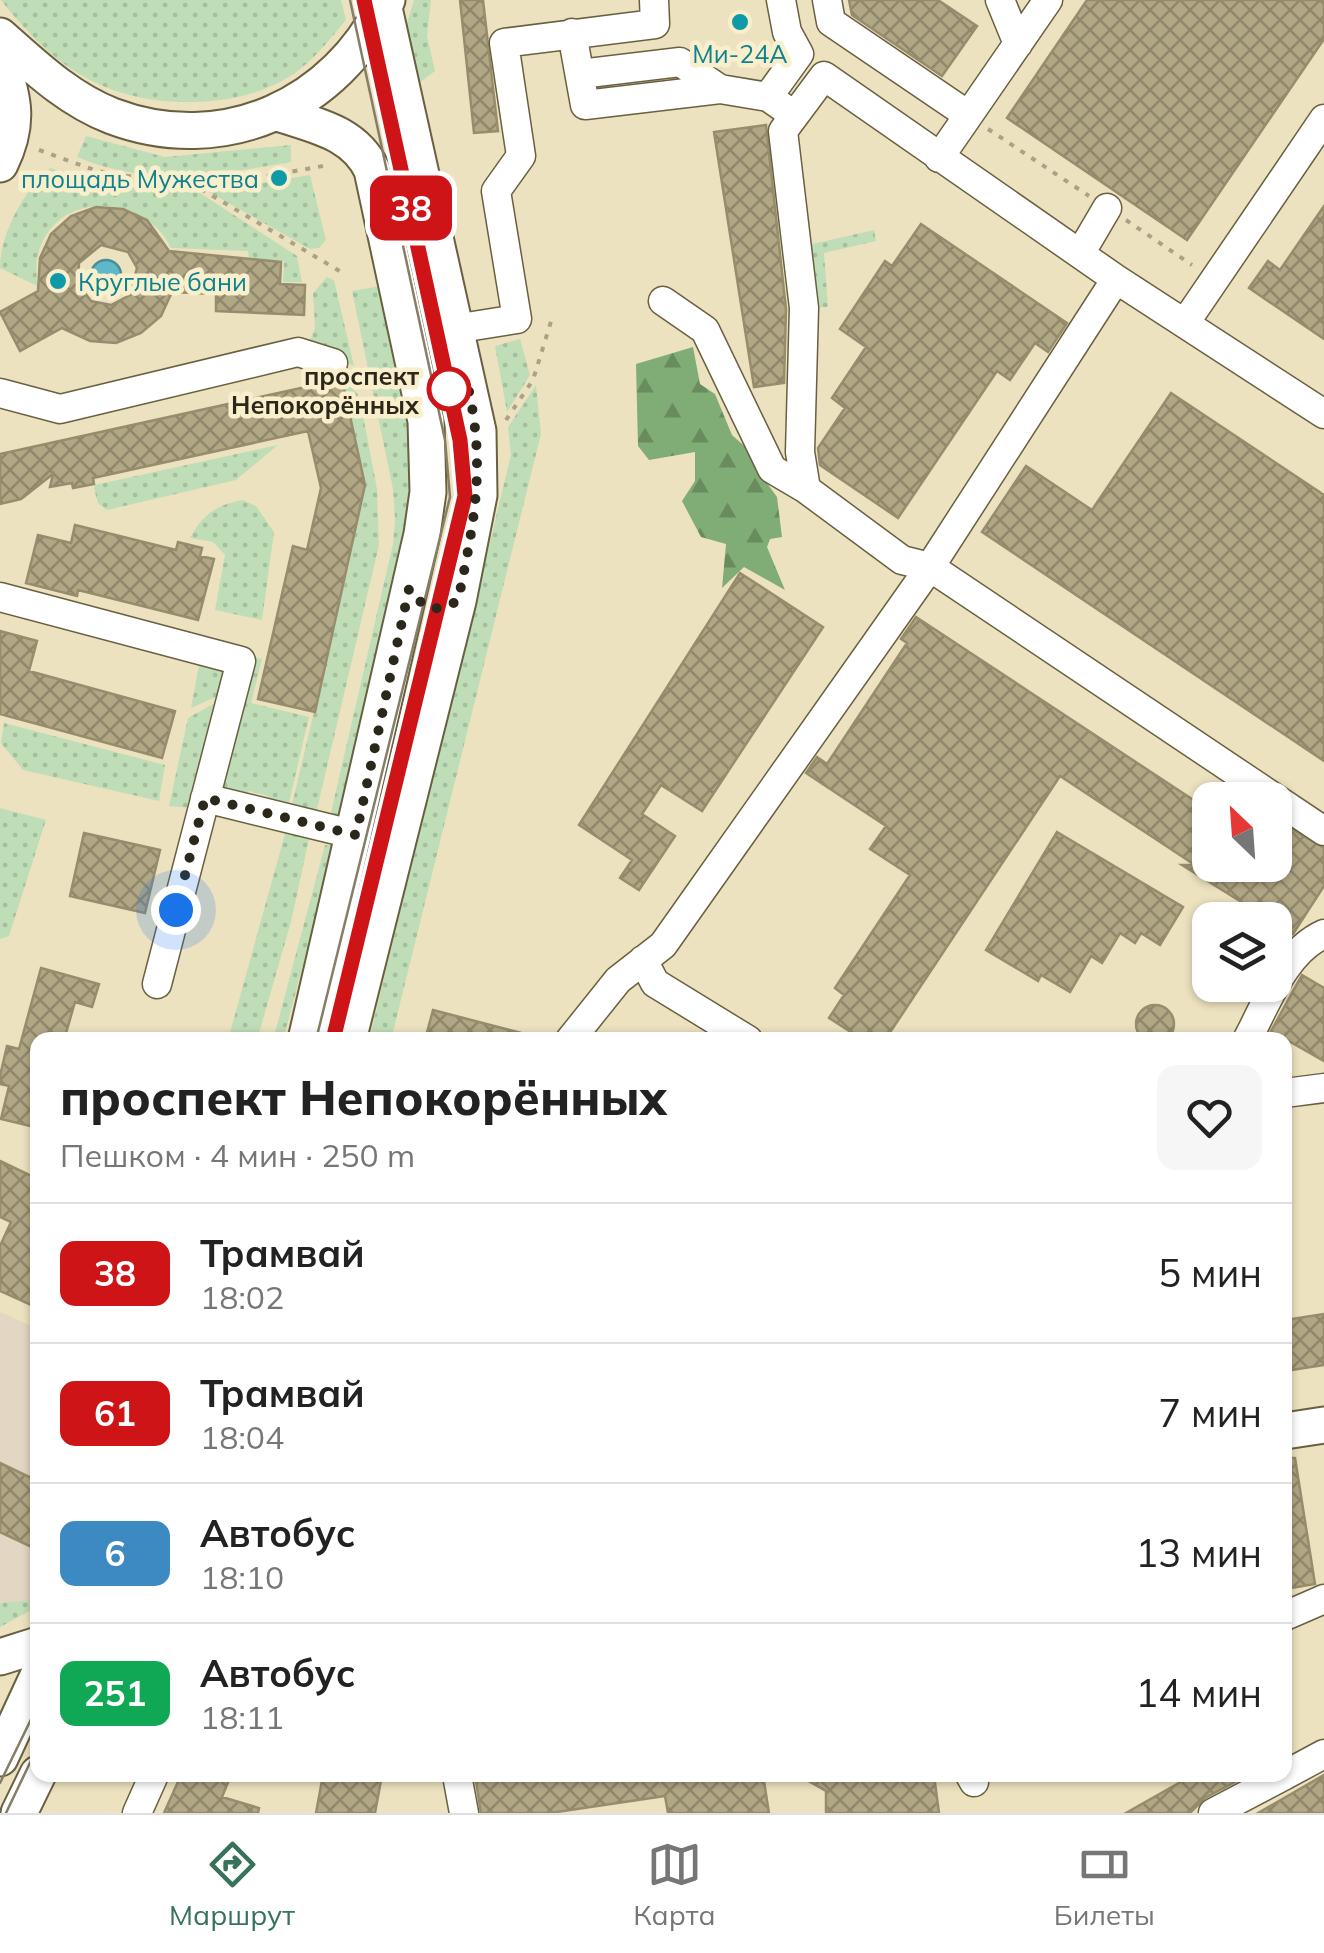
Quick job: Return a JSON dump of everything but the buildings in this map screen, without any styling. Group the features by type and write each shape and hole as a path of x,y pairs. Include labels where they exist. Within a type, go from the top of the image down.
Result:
{"main road":[{"path":"0,36 75,97 110,115 177,130 235,127 281,114 321,85 355,49 386,4"},
{"path":"350,1032 458,601 480,472 478,431 386,4"},
{"path":"0,61 12,92 15,124 0,164"},
{"path":"281,114 331,131 362,148 372,170 426,421 428,492 356,835 308,1032"},
{"path":"409,589 426,610 436,612 458,601"},
{"path":"1292,1430 1324,1425"},
{"path":"1292,1443 1324,1438"},
{"path":"0,1656 30,1647"},
{"path":"0,1758 30,1693"},
{"path":"18,1813 34,1782"}],"lane":[{"path":"454,329 517,319 496,191 520,156 504,42 655,24 654,0"},
{"path":"768,97 799,54 787,32 782,0"},
{"path":"827,0 830,22 968,115"},
{"path":"1000,0 1018,44"},
{"path":"940,158 1048,0"},
{"path":"572,32 580,74 680,62 720,89 768,97 794,115"},
{"path":"806,489 800,452 804,308 784,130 824,76 1116,279 1324,414"},
{"path":"1185,323 1324,119"},
{"path":"1080,254 1107,208"},
{"path":"576,1032 618,980 664,945 930,566 1116,279"},
{"path":"664,300 705,330 772,468 902,560 930,566 1324,831"},
{"path":"0,393 60,408 298,352 333,362"},
{"path":"0,597 241,661 157,984"},
{"path":"205,798 356,835"},
{"path":"1252,1032 1284,969 1313,939 1324,934"},
{"path":"644,960 654,983 735,1032"},
{"path":"1292,1092 1324,1088"},
{"path":"1292,1613 1324,1599"},
{"path":"1292,1771 1324,1754"},
{"path":"138,1813 151,1782"},
{"path":"458,1782 464,1813"},
{"path":"1213,1813 1272,1782"}],"path":[{"path":"39,150 98,171 200,188 323,166"},
{"path":"200,188 343,273"},
{"path":"503,424 533,380 553,314"}],"shaded area":[{"path":"0,1312 30,1325 30,1611 0,1627"}],"green space":[{"path":"1,0 341,0 346,20 307,63 270,87 221,100 165,101 136,97 86,78 42,45"},
{"path":"414,0 431,0 427,36 435,71 418,84 405,29"},
{"path":"86,136 165,157 291,145 291,162 183,176 131,173 77,157"},
{"path":"50,168 111,186 200,193 297,256 302,282 283,282 284,261 249,259 248,251 171,248 142,217 101,206 80,209 62,218 47,233 37,259 37,286 0,268 1,255 15,214 31,188"},
{"path":"310,175 326,240 319,248 310,249 209,192"},
{"path":"874,230 876,241 824,253 828,307 809,308 805,253 812,244"},
{"path":"327,277 334,280 354,366 309,342 315,328 313,293"},
{"path":"380,286 408,425 411,480 404,545 340,824 329,821 393,544 395,519 393,489 352,291"},
{"path":"520,339 530,375 507,412 495,346"},
{"path":"693,347 700,384 715,394 732,435 760,460 764,479 777,497 782,537 770,539 767,547 785,590 744,567 722,588 726,544 701,537 682,501 695,481 695,452 649,460 638,446 636,364"},
{"path":"342,379 359,395 377,489 379,545 315,818 290,813 350,560 339,557"},
{"path":"536,385 541,434 393,1032 371,1032 511,455 508,427"},
{"path":"278,445 236,480 107,510 98,503 94,489 95,485"},
{"path":"243,500 256,506 274,532 262,620 215,610 225,555 213,542 190,538 211,512"},
{"path":"254,657 262,659 251,703 309,717 287,811 267,807 268,796 248,791 244,803 222,790"},
{"path":"199,665 226,673 220,695 191,708"},
{"path":"220,700 192,808 169,806 188,718"},
{"path":"4,723 165,765 159,801 23,770 1,743"},
{"path":"0,808 46,820 9,936 0,939"},
{"path":"286,830 310,834 291,922 259,1032 230,1032"},
{"path":"325,845 335,845 285,1032 275,1032"},
{"path":"30,1600 30,1611 0,1627 0,1603"}],"water":[{"path":"106,260 117,264 121,275 117,286 106,290 95,286 91,275 95,264"}],"tram line":[{"path":"318,1032 450,497 445,440 350,0"},
{"name":"38","path":"335,1032 465,496 460,440 364,0"},
{"path":"390,109 447,378"},
{"path":"335,1032 462,511 465,481"},
{"path":"0,1783 30,1721"},
{"path":"6,1813 30,1763"}],"place":[{"name":"Ми-24А","path":"740,22"},
{"name":"площадь Мужества","path":"279,178"},
{"name":"Круглые бани","path":"58,281"},
{"name":"проспект Непокорённых","path":"449,389"}],"route":[{"path":"176,910 205,798 356,835 409,589 426,610 436,612 458,601 480,472 478,431 468,387 449,389"}]}
